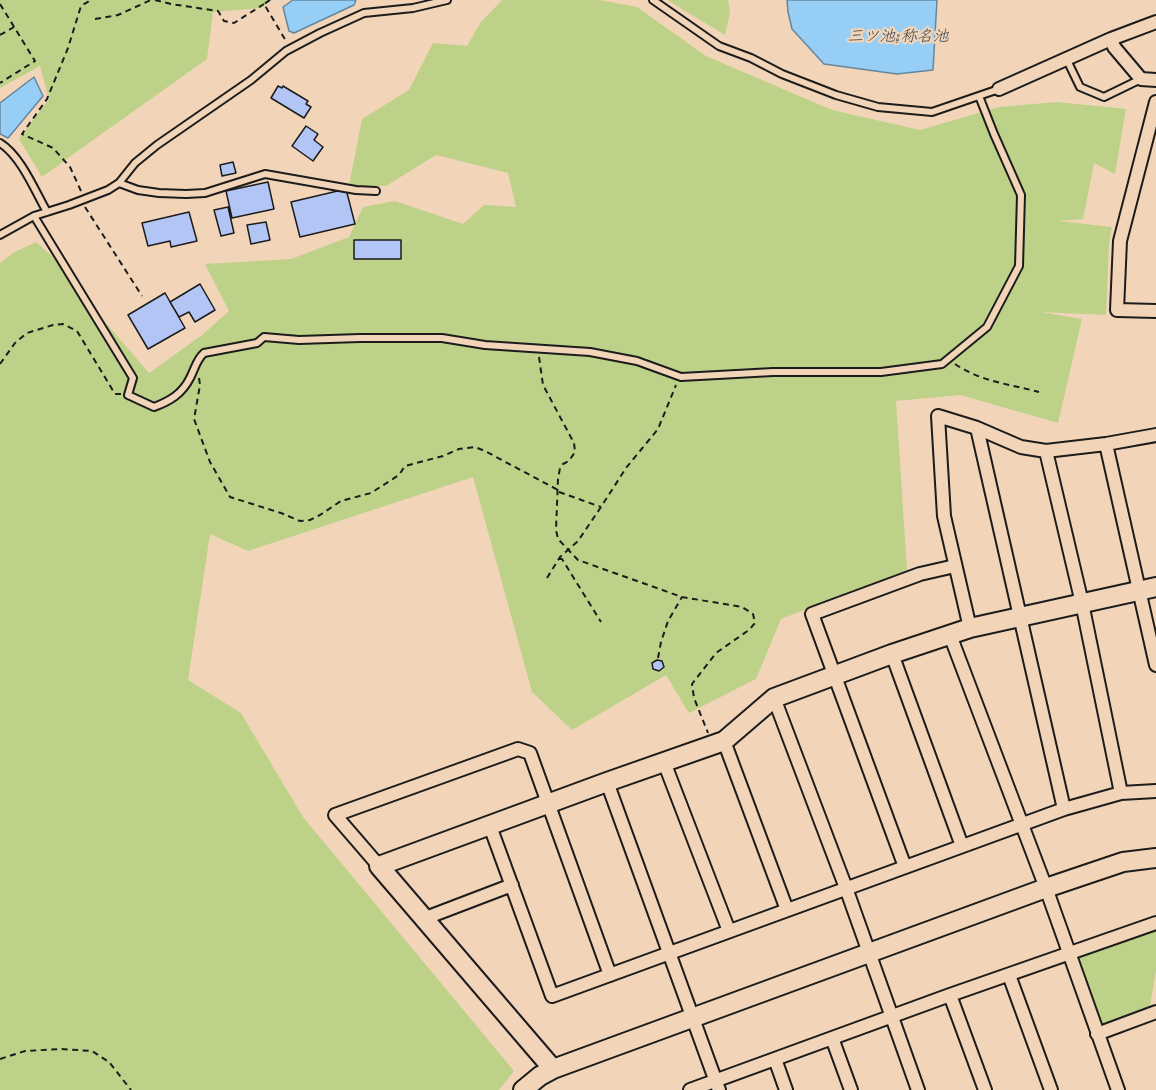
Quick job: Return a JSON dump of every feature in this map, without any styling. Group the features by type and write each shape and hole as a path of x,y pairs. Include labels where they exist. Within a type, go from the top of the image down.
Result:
{"street":[{"path":"999,89 1066,58 1156,22"},
{"path":"1111,39 1114,48 1141,80 1156,80"},
{"path":"1156,102 1120,241 1117,310 1156,311"},
{"path":"970,628 944,516 938,416 977,428 1021,447 1046,450 1106,444 1156,435"},
{"path":"977,428 1064,809"},
{"path":"1106,444 1148,589 1156,665"},
{"path":"1046,450 1082,603 1121,793"},
{"path":"905,867 812,614 920,574 955,566"},
{"path":"379,867 718,743 774,698 892,654 970,628 1148,589"},
{"path":"950,635 1046,888 1118,1090"},
{"path":"892,654 963,846"},
{"path":"774,698 846,888 918,1090"},
{"path":"718,743 787,910"},
{"path":"553,1069 335,815 518,749 530,753 610,975"},
{"path":"664,762 729,931"},
{"path":"607,782 717,1085"},
{"path":"490,826 552,996 1064,809 1121,793 1156,791"},
{"path":"523,1090 553,1069 693,1017 1046,888 1123,862 1156,858"},
{"path":"423,919 512,885"},
{"path":"690,1090 717,1085 775,1059 1156,923"},
{"path":"1009,975 1051,1090"},
{"path":"950,996 984,1090"},
{"path":"1097,1034 1156,1012"},
{"path":"832,1038 851,1090"},
{"path":"775,1059 786,1090"}],"lane":[{"path":"0,235 34,216 83,200 119,183 135,163 157,145 251,80 291,48 364,13 413,9 447,0"},
{"path":"653,0 719,46 836,95 878,107 932,112 999,89"},
{"path":"1066,58 1080,87 1104,97 1141,80"},
{"path":"34,216 133,378 128,395 154,407 179,395 204,353 257,343 264,338 299,340 442,338 485,345 590,352 622,357 681,377 773,372 881,372 942,364 987,327 1019,266 1021,195 978,96"},
{"path":"0,143 14,156 47,212"},
{"path":"119,183 138,190 159,193 205,193 265,174 356,190 376,191"}],"path":[{"path":"91,0 81,6 68,48 46,99 22,134 53,148 70,167 83,200 142,296"},
{"path":"95,19 118,15 153,0 218,11 224,21 234,23 270,0"},
{"path":"0,4 35,61 0,83"},
{"path":"264,4 291,48"},
{"path":"0,35 14,27"},
{"path":"0,364 15,343 27,333 63,324 77,331 116,394 128,395"},
{"path":"538,349 543,385 574,443 575,452 560,468 556,530 558,539 579,560 682,597 742,607 753,614 755,622 748,630 716,653 692,684 694,698 718,743"},
{"path":"948,359 968,373 1039,392"},
{"path":"196,364 200,385 194,419 210,462 230,497 300,521 310,520 341,501 371,493 399,475 405,466 469,447 485,450 558,491 602,507"},
{"path":"547,578 559,559 578,541 630,462 657,429 681,377"},
{"path":"559,559 562,559 601,622"},
{"path":"658,658 668,621 682,597"},
{"path":"0,1059 25,1051 61,1049 92,1051 109,1062 131,1090"}],"green space":[{"path":"0,0 272,0 261,8 213,12 207,59 42,177 19,139 49,99 40,66 0,88"},
{"path":"502,0 600,0 637,7 706,56 832,110 920,130 999,107 1057,102 1126,109 1115,174 1094,163 1083,219 1058,221 1112,227 1109,244 1106,315 1041,312 1082,319 1058,423 960,395 896,401 907,570 781,619 756,679 689,713 666,675 572,730 532,692 473,477 248,551 210,534 188,680 241,713 303,817 514,1071 499,1090 0,1090 0,263 13,253 36,242 52,256 85,299 149,373 202,335 229,311 205,264 291,259 349,237 363,207 395,201 463,224 484,205 516,207 508,173 436,155 386,186 349,186 362,119 409,90 433,43 467,46 481,22"},
{"path":"667,0 728,0 730,13 725,35"},
{"path":"1156,926 1156,971 1150,1006 1099,1029 1073,956"}],"water":[{"path":"293,0 356,0 354,5 294,33 289,31 283,7"},
{"name":"三ツ池;称名池","path":"787,0 937,0 933,70 897,74 824,64 792,29"},
{"path":"34,77 43,96 8,138 0,134 0,103"}],"building":[{"path":"278,86 282,88 283,86 308,101 306,104 311,107 304,118 271,98"},
{"path":"306,126 318,134 314,140 323,147 313,161 292,146"},
{"path":"233,162 236,173 222,176 220,165"},
{"path":"268,182 274,209 232,218 226,191"},
{"path":"346,189 355,224 300,237 291,202"},
{"path":"228,207 234,233 221,236 214,210"},
{"path":"189,212 197,241 171,247 170,241 148,246 142,223"},
{"path":"266,222 270,240 251,244 247,225"},
{"path":"354,240 401,240 401,259 354,259"},
{"path":"200,284 215,310 195,322 189,312 179,317 170,302"},
{"path":"165,293 185,328 148,349 128,315"},
{"path":"657,660 662,661 664,667 659,671 653,669 652,663"}]}
